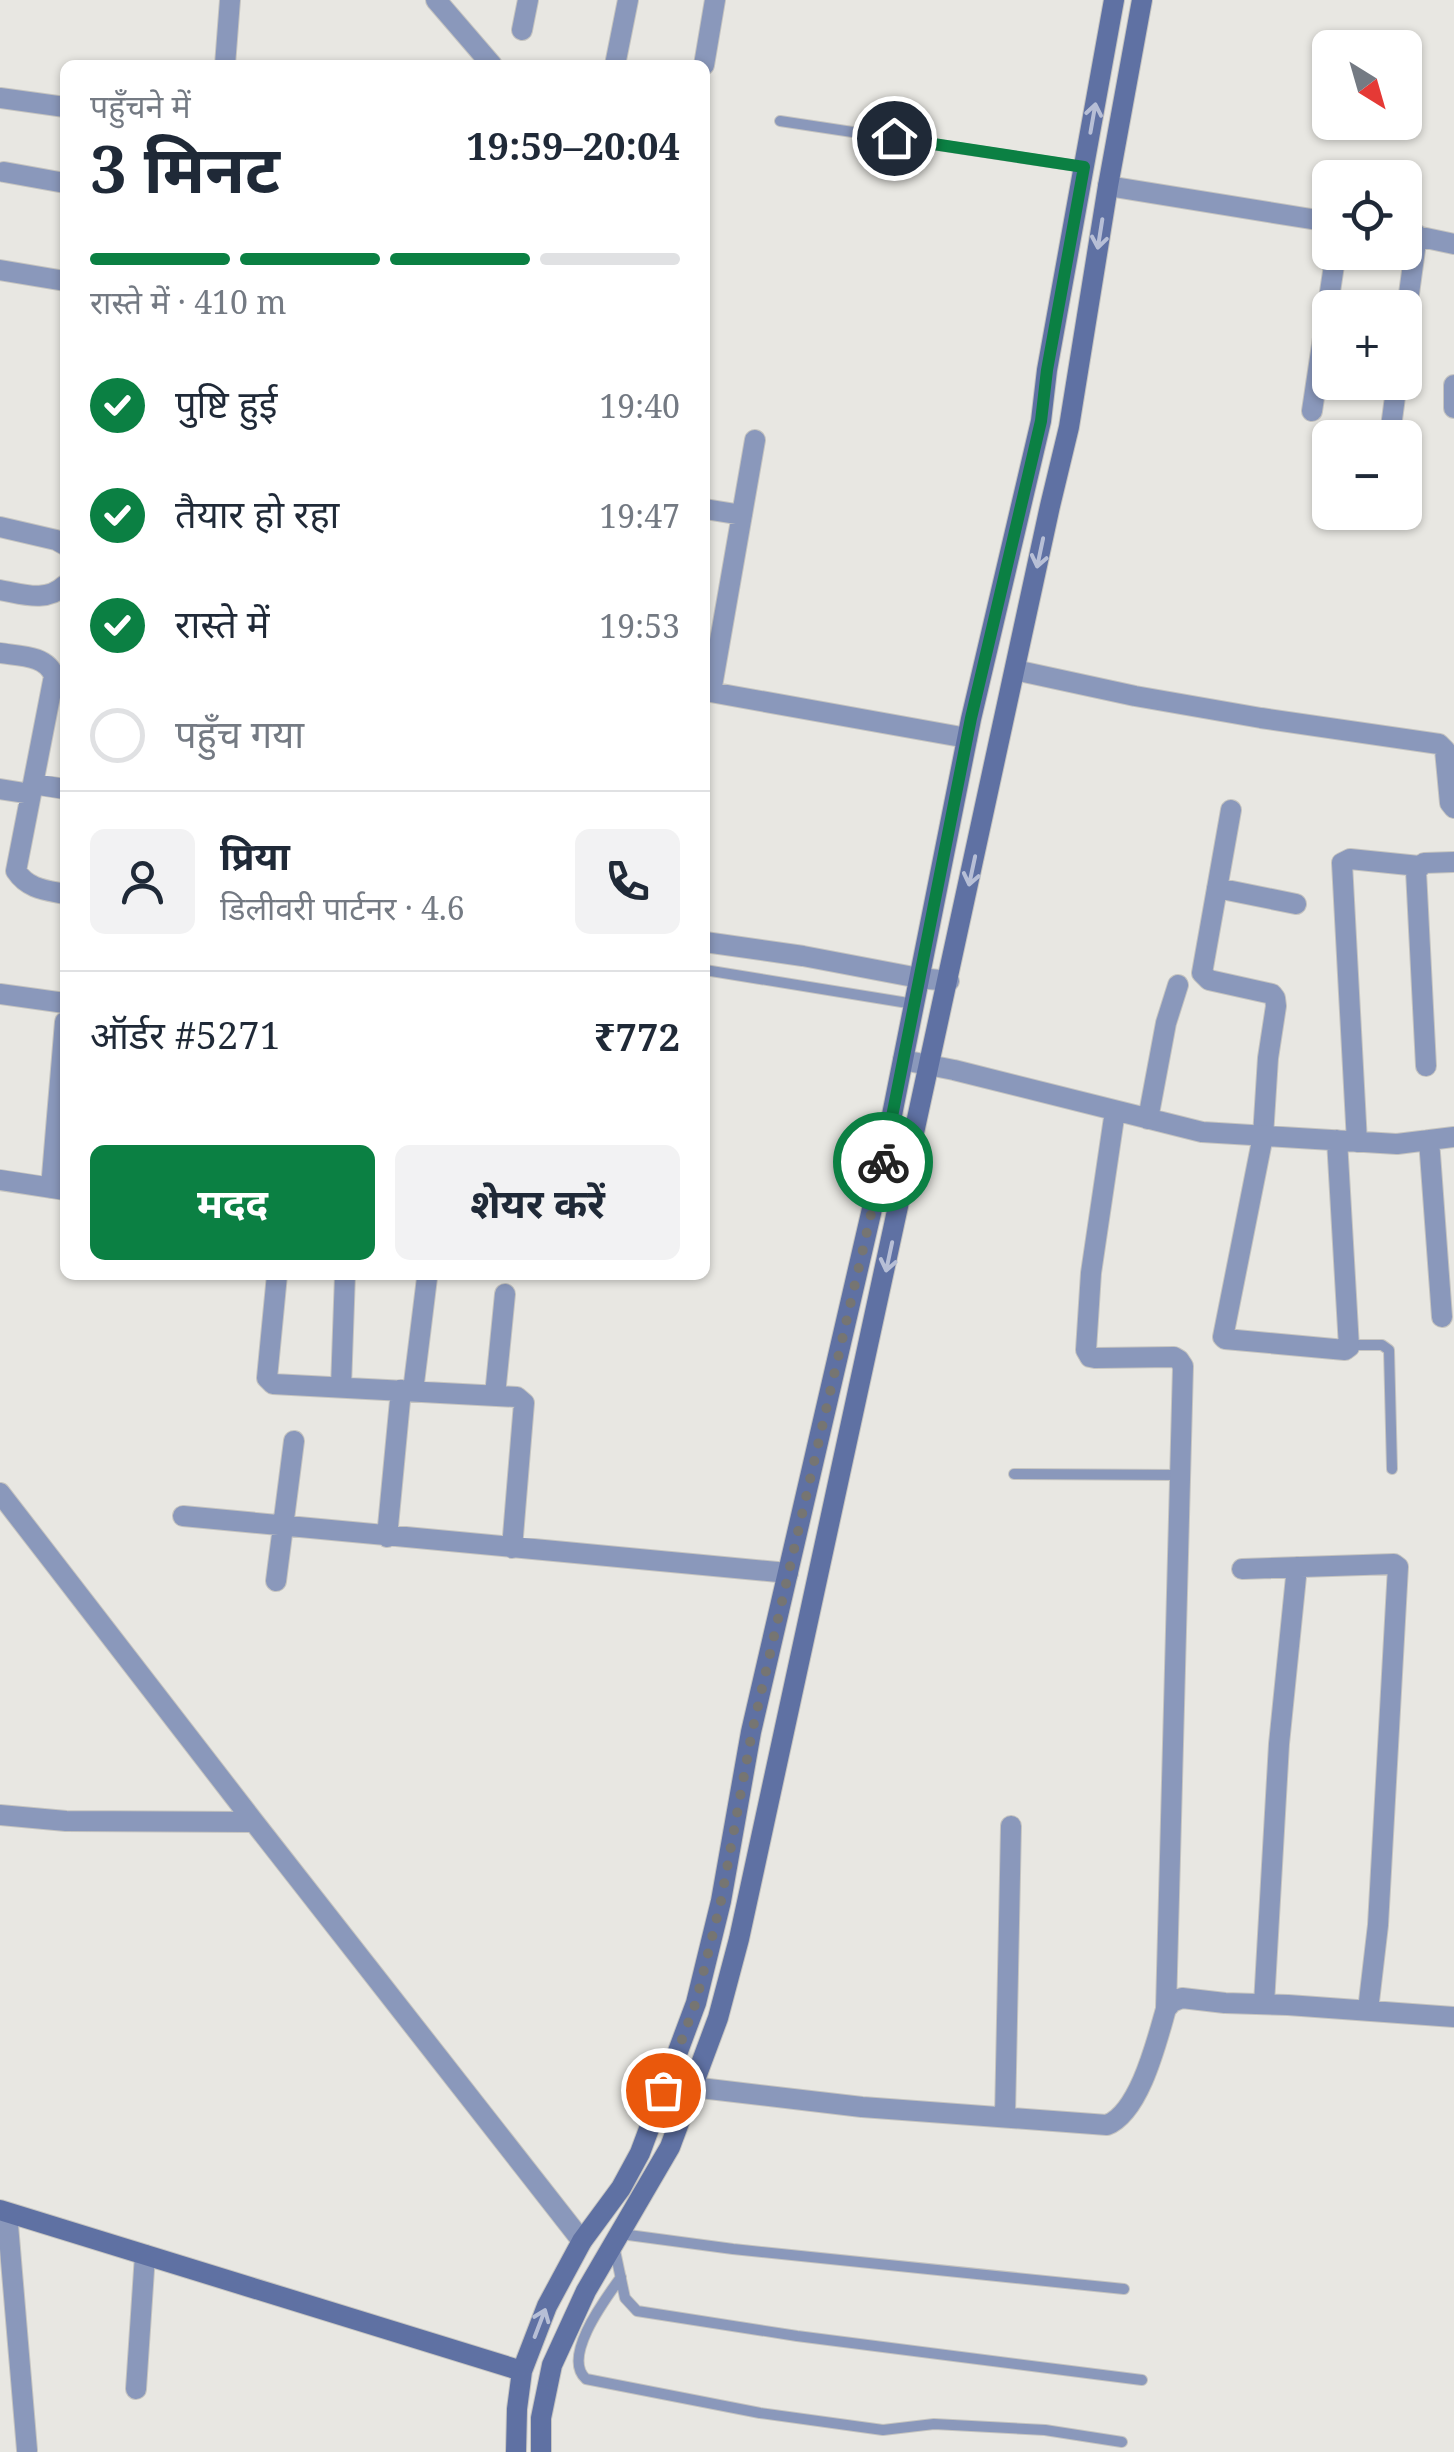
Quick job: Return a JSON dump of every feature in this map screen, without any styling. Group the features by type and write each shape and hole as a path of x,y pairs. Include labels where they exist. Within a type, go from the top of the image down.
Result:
{"main road":[{"path":"516,2452 522,2372 546,2306 582,2241 621,2188 640,2153 696,2002 721,1901 768,1658 881,1170 967,738 1041,421 1114,0"},
{"path":"541,2452 542,2418 552,2365 588,2287 670,2147 718,2018 739,1939 1069,426 1142,0"},
{"path":"1041,421 1069,426"},
{"path":"768,1658 800,1664"},
{"path":"4,2211 522,2372"},
{"path":"564,2274 588,2287"}],"street":[{"path":"225,60 230,0"},
{"path":"436,0 488,60"},
{"path":"522,30 528,0"},
{"path":"617,60 628,0"},
{"path":"705,60 715,0"},
{"path":"0,98 60,106"},
{"path":"4,172 60,182"},
{"path":"1108,186 1312,219"},
{"path":"1422,237 1454,244"},
{"path":"0,270 60,280"},
{"path":"1312,411 1333,270"},
{"path":"1454,385 1454,408"},
{"path":"710,682 755,440"},
{"path":"710,510 742,515"},
{"path":"0,527 60,542"},
{"path":"0,590 45,597 60,590"},
{"path":"0,653 40,660 52,668 54,676 16,871 26,884 60,893"},
{"path":"1015,670 1153,699 1439,744 1445,750 1450,803 1454,808"},
{"path":"710,692 967,738"},
{"path":"0,789 60,789"},
{"path":"1231,810 1202,972 1209,980 1272,994 1275,998 1263,1136 1224,1337 1228,1340 1345,1350 1348,1345 1342,863 1350,859 1419,866"},
{"path":"1426,1066 1416,870 1424,863 1454,862"},
{"path":"1218,888 1296,904"},
{"path":"710,943 948,981"},
{"path":"1148,1119 1166,1023 1178,985"},
{"path":"0,994 60,1002"},
{"path":"903,1060 1202,1132 1397,1144 1454,1137"},
{"path":"692,2087 862,2107 1108,2125 1115,2122 1147,2074 1166,2009 1184,1366 1174,1357 1095,1358 1086,1350 1091,1273 1116,1111"},
{"path":"1429,1140 1442,1318"},
{"path":"0,1180 58,1189 60,1141"},
{"path":"276,1280 267,1378 274,1384 518,1397 524,1404 512,1548"},
{"path":"340,1387 345,1280"},
{"path":"387,1536 427,1280"},
{"path":"494,1395 505,1294"},
{"path":"276,1581 294,1441"},
{"path":"0,1493 582,2241"},
{"path":"183,1516 788,1572"},
{"path":"1242,1569 1394,1564 1399,1570 1378,1924 1368,2010"},
{"path":"1264,2004 1279,1744 1297,1567"},
{"path":"0,1815 66,1821 254,1822"},
{"path":"1005,2117 1012,1826"},
{"path":"1166,2009 1182,1998 1454,2017"},
{"path":"4,2211 27,2450"},
{"path":"136,2389 145,2255"}],"lane":[{"path":"780,121 1084,167"},
{"path":"710,971 914,1004"},
{"path":"1348,1345 1382,1345 1389,1350 1392,1469"},
{"path":"1014,1474 1180,1475"},
{"path":"1124,2289 617,2240 626,2298 637,2310 797,2336 1142,2380"},
{"path":"621,2277 586,2330 578,2366 580,2376 586,2380 760,2413 884,2430 934,2424 1045,2430 1122,2442"}],"way so far":[{"path":"663,2090 696,2002 721,1901 752,1732 883,1162"}],"route":[{"path":"883,1162 971,718 1041,421 1084,167 894,138"}]}
